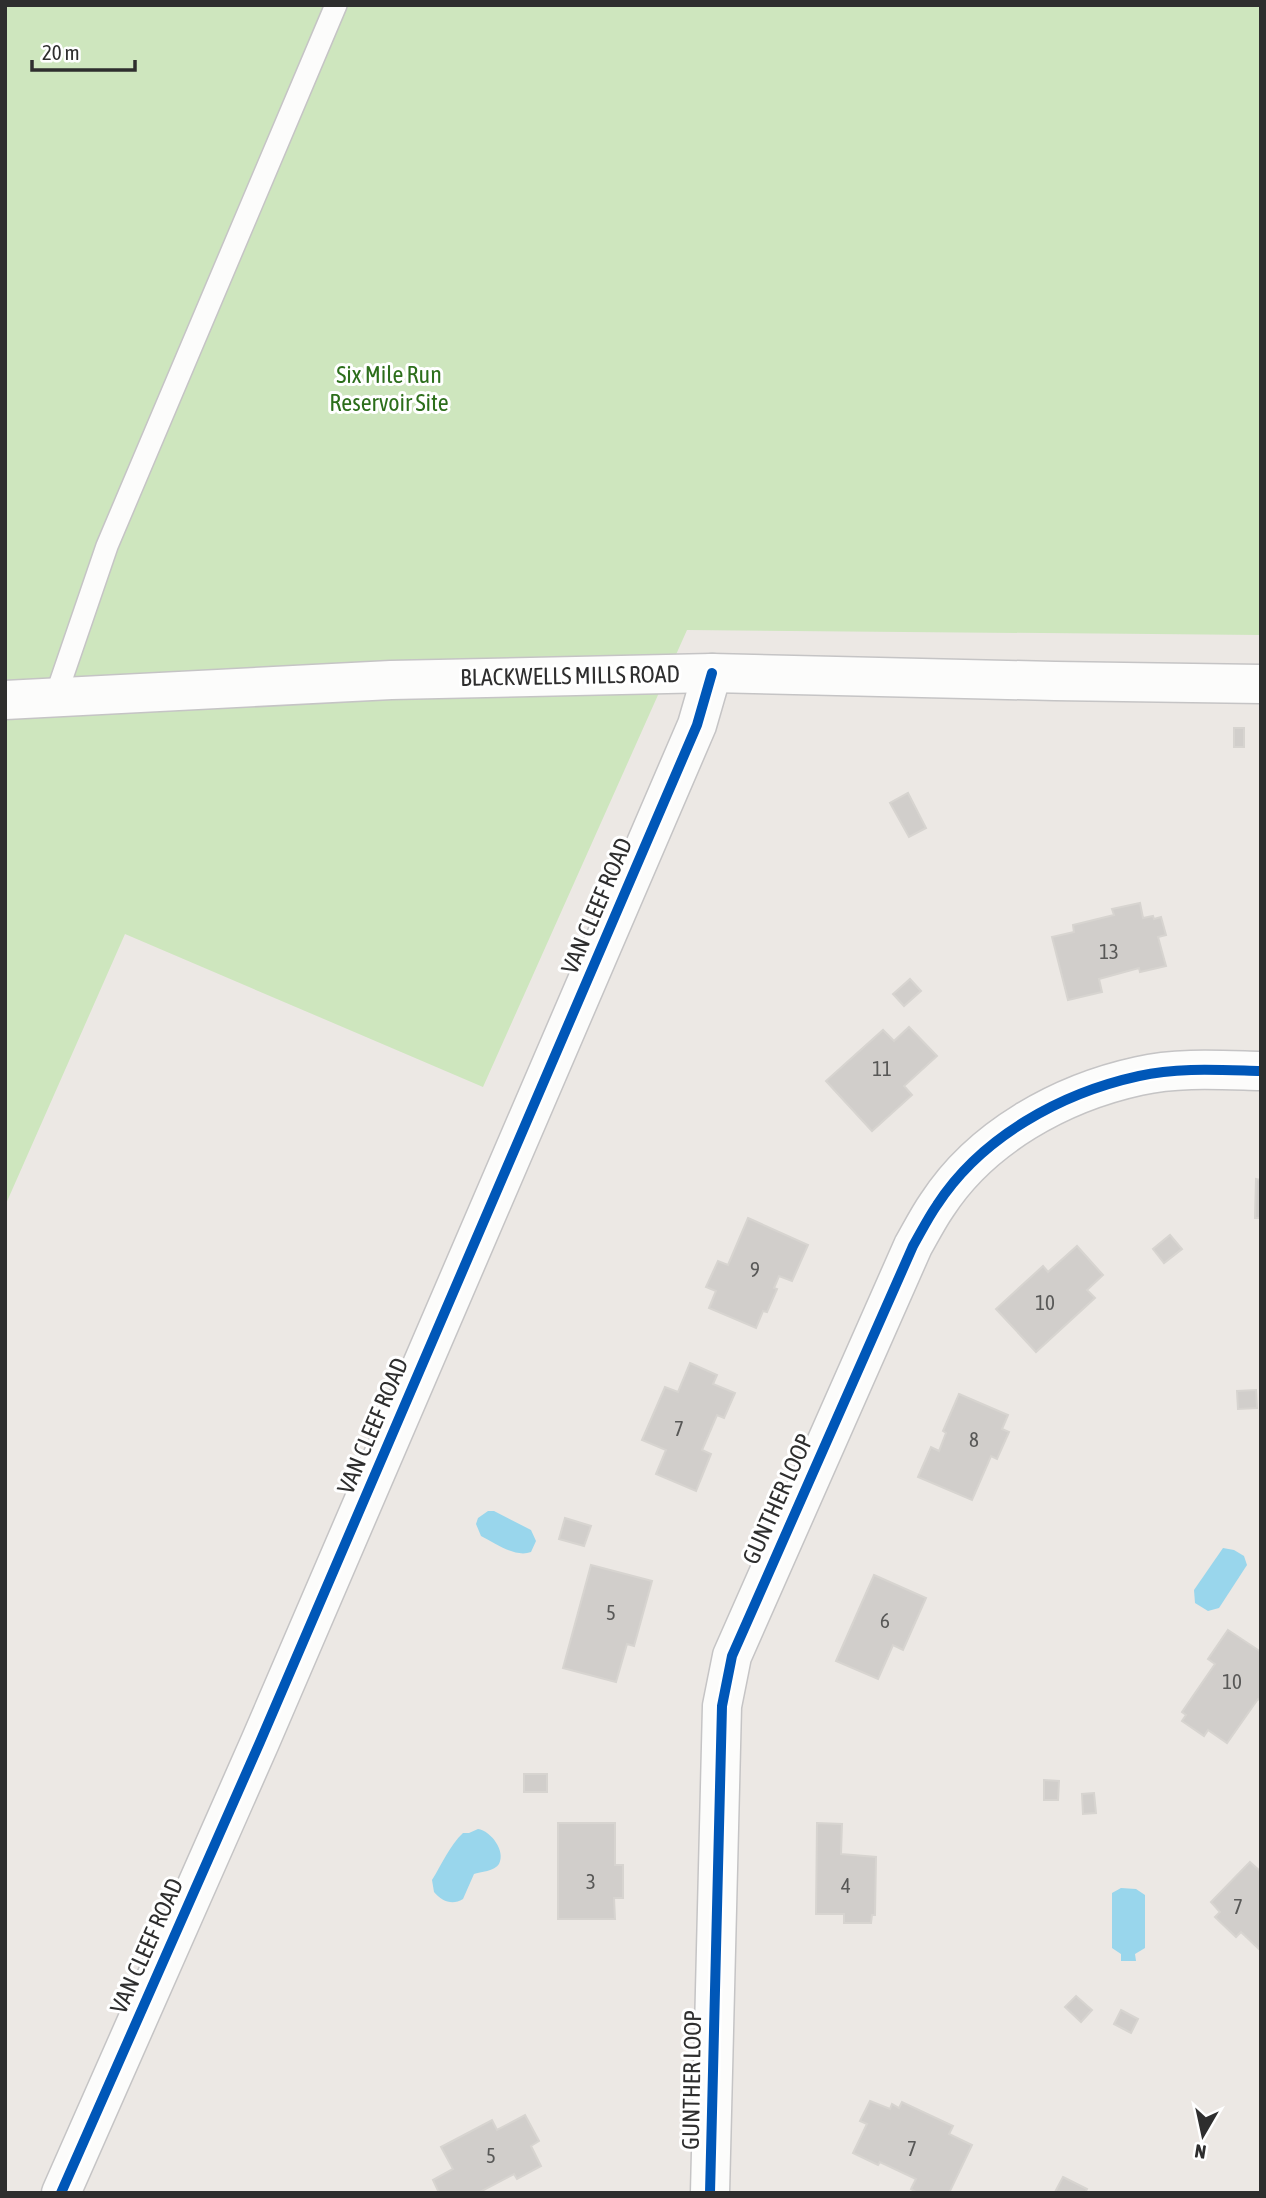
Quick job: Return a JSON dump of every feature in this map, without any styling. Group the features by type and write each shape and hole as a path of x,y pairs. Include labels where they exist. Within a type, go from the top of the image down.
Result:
{"street":[{"name":"BLACKWELLS MILLS ROAD","path":"5,700 391,680 712,673 1261,684"},
{"name":"VAN CLEEF ROAD","path":"61,2193 271,1716 681,764 697,725 712,673"},
{"name":"GUNTHER LOOP","path":"710,2193 722,1706 732,1656 913,1246 938,1203 973,1162 1001,1137 1038,1115 1082,1093 1140,1075 1200,1070 1261,1071"}],"lane":[{"path":"55,698 107,546 336,5"}],"green space":[{"name":"Six Mile Run Reservoir Site","path":"5,5 1261,5 1261,635 687,630 483,1087 125,934 5,1206"}],"water":[{"path":"488,1511 494,1511 531,1530 536,1541 531,1552 518,1553 481,1536 476,1524 478,1518"},
{"path":"1223,1548 1244,1556 1247,1565 1219,1608 1208,1611 1195,1603 1194,1590"},
{"path":"478,1829 488,1833 496,1842 501,1859 499,1864 491,1870 474,1874 463,1899 455,1902 444,1900 434,1892 432,1880 458,1838 463,1833"},
{"path":"1121,1888 1136,1889 1145,1895 1145,1948 1135,1954 1136,1961 1121,1961 1121,1954 1112,1948 1112,1893"}],"building":[{"path":"1234,728 1244,728 1244,747 1234,747"},
{"path":"908,793 926,828 909,837 890,803"},
{"path":"1140,903 1143,918 1161,917 1166,935 1158,937 1166,966 1140,972 1139,968 1099,979 1102,992 1068,1000 1052,937 1074,932 1073,925 1114,915 1112,909"},
{"path":"910,979 921,991 904,1006 893,994"},
{"path":"909,1027 937,1056 904,1086 912,1095 872,1131 826,1081 883,1030 894,1041"},
{"path":"1256,1179 1261,1180 1261,1218 1255,1218"},
{"path":"748,1218 808,1245 792,1281 779,1276 774,1288 777,1289 767,1312 763,1311 756,1328 709,1308 716,1291 706,1287 718,1261 728,1265"},
{"path":"1170,1235 1182,1249 1164,1263 1153,1249"},
{"path":"1077,1246 1103,1275 1087,1290 1095,1298 1036,1352 996,1309 1043,1266 1048,1272"},
{"path":"690,1363 717,1375 713,1384 735,1393 724,1418 717,1415 702,1450 711,1454 696,1491 656,1474 666,1450 642,1440 665,1387 678,1392"},
{"path":"1256,1390 1257,1408 1238,1409 1237,1391"},
{"path":"959,1394 1008,1415 1002,1429 1009,1432 997,1459 991,1456 972,1500 918,1477 931,1447 939,1451 946,1433 943,1431"},
{"path":"565,1518 591,1526 584,1546 559,1539"},
{"path":"591,1565 652,1581 634,1646 627,1644 616,1682 563,1668"},
{"path":"874,1575 926,1598 903,1650 893,1645 878,1679 836,1661"},
{"path":"1228,1630 1261,1652 1261,1701 1258,1699 1227,1743 1208,1730 1204,1736 1182,1721 1186,1715 1182,1712 1215,1664 1208,1659"},
{"path":"524,1774 547,1774 547,1792 524,1792"},
{"path":"1044,1780 1059,1781 1058,1800 1044,1800"},
{"path":"1094,1793 1096,1813 1083,1814 1082,1794"},
{"path":"558,1823 615,1823 615,1865 623,1865 623,1898 614,1898 615,1919 558,1919"},
{"path":"817,1823 842,1824 841,1854 876,1857 875,1915 872,1915 871,1923 844,1923 844,1914 816,1914"},
{"path":"1250,1862 1261,1872 1261,1951 1241,1932 1236,1937 1215,1917 1220,1912 1211,1902"},
{"path":"1076,1996 1092,2010 1081,2022 1065,2007"},
{"path":"1121,2010 1138,2019 1131,2033 1114,2024"},
{"path":"870,2101 890,2109 892,2104 899,2108 902,2102 953,2126 949,2134 972,2145 949,2193 918,2193 911,2189 916,2179 853,2153 867,2124 860,2121"},
{"path":"525,2115 539,2141 531,2146 541,2166 517,2179 514,2174 478,2193 439,2193 433,2180 453,2169 441,2147 492,2120 497,2130"},
{"path":"1063,2177 1087,2189 1085,2193 1055,2192"}],"cycle path":[{"path":"61,2193 260,1742 697,725 712,673"},
{"path":"710,2193 722,1706 732,1656 913,1246 937,1205 976,1159 1025,1121 1052,1106 1110,1084 1154,1073 1200,1070 1261,1071"}]}
